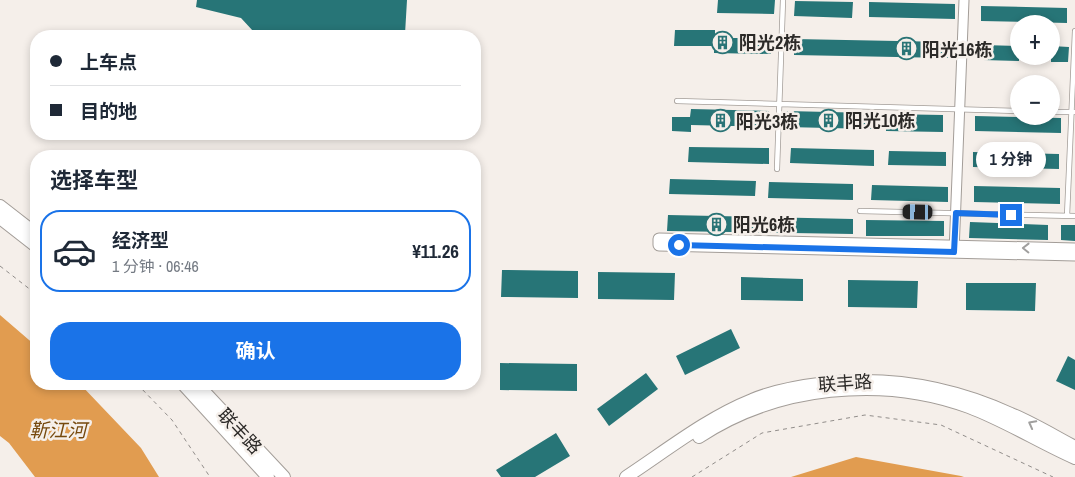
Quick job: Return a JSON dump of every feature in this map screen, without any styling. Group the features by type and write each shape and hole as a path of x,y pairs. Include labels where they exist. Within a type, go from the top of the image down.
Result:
{"main road":[{"path":"0,206 30,229"},
{"path":"0,218 30,241"},
{"name":"联丰路","path":"626,477 708,422 753,399 794,388 843,381 884,380 953,391 1012,414 1075,447"},
{"name":"联丰路","path":"641,477 707,432 754,409 816,393 862,389 914,393 966,406 989,415 1075,458"},
{"name":"联丰路","path":"188,390 268,477"},
{"name":"联丰路","path":"202,390 284,477"}],"street":[{"path":"954,249 964,0"},
{"path":"1075,250 954,249 659,245 659,239 954,249 1075,255"}],"lane":[{"path":"777,169 783,0"},
{"path":"1067,216 1075,32"},
{"path":"677,101 1010,111"},
{"path":"1060,112 1073,112"},
{"path":"860,211 1075,216"}],"path":[{"path":"0,266 30,289"},
{"path":"143,390 172,420 210,477"},
{"path":"692,477 762,433 865,415 940,424 1052,477"}],"water":[{"name":"靳江河","path":"0,315 30,341 30,390 86,390 141,448 159,477 35,477 9,443 0,436"},
{"path":"856,457 961,476 964,477 791,477"}],"building":[{"path":"197,0 407,0 405,30 252,30 241,18 196,7"},
{"path":"718,0 775,0 774,14 717,13"},
{"path":"795,1 853,2 852,18 794,16"},
{"path":"869,2 955,4 955,19 869,17"},
{"path":"981,6 1067,8 1067,23 1060,23 1060,15 1010,15 1010,22 981,21"},
{"name":"阳光2栋","path":"675,30 715,30 715,38 772,38 771,54 714,53 714,46 674,46"},
{"path":"794,39 949,42 948,58 794,55"},
{"path":"983,45 1010,46 1010,61 983,60"},
{"path":"1060,46 1069,47 1068,62 1060,62"},
{"name":"阳光3栋","path":"691,109 769,111 769,127 691,125 691,132 672,131 672,117 690,117"},
{"name":"阳光10栋","path":"786,111 872,113 872,129 786,127"},
{"path":"886,114 943,115 943,132 886,131"},
{"path":"975,116 1010,117 1010,125 1060,125 1061,118 1061,133 975,131"},
{"path":"689,147 769,148 769,164 688,162"},
{"path":"791,148 874,150 874,166 790,163"},
{"path":"889,151 946,152 946,166 888,165"},
{"path":"973,152 1059,154 1059,169 973,167"},
{"path":"670,179 756,181 755,196 669,194"},
{"path":"769,182 853,184 853,200 768,198"},
{"path":"872,185 948,187 948,202 871,200"},
{"path":"974,186 1060,188 1060,204 974,202"},
{"path":"668,215 853,219 853,234 667,231"},
{"path":"866,220 944,221 944,236 866,236"},
{"path":"970,222 1048,225 1048,240 969,238"},
{"path":"1061,225 1075,225 1075,241 1061,240"},
{"path":"502,270 578,271 578,298 501,297"},
{"path":"598,272 675,273 674,300 598,299"},
{"path":"741,277 803,279 803,301 741,300"},
{"path":"848,280 918,281 917,308 848,307"},
{"path":"966,283 1036,283 1035,311 966,310"},
{"path":"731,329 740,348 685,375 676,356"},
{"path":"1068,356 1075,360 1075,390 1056,381"},
{"path":"500,363 577,364 577,391 500,390"},
{"path":"646,373 658,389 609,426 597,409"},
{"path":"556,433 570,456 535,477 501,477 496,470"}],"place":[{"name":"阳光2栋","path":"723,42"},
{"name":"阳光16栋","path":"906,49"},
{"name":"阳光10栋","path":"829,120"},
{"name":"阳光3栋","path":"720,121"},
{"name":"阳光6栋","path":"717,224"}],"route":[{"path":"679,245 954,252 956,213 1011,215"}]}
